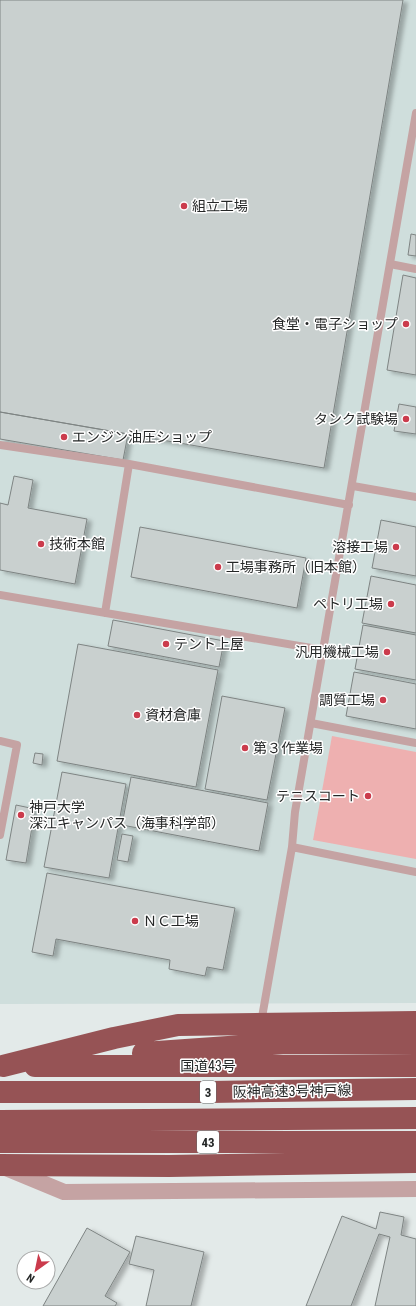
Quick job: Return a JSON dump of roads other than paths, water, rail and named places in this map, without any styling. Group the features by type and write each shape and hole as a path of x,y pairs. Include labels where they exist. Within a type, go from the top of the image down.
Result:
{"highway":[{"path":"1,1066 178,1024 416,1022"},
{"path":"1,1066 122,1054 286,1043 416,1044"},
{"name":"国道43号","path":"1,1066 416,1066"},
{"name":"阪神高速3号神戸線","path":"0,1092 211,1092 416,1089"},
{"name":"阪神高速3号神戸線","path":"0,1121 416,1118"},
{"name":"43","path":"0,1142 416,1142"},
{"path":"0,1165 169,1166 416,1162"}],"street":[{"path":"0,1165 64,1192 416,1189"}],"lane":[{"path":"260,1023 292,847 295,812 353,486 416,113"},
{"path":"390,264 416,269"},
{"path":"0,445 129,464 349,505"},
{"path":"105,612 129,464"},
{"path":"353,486 416,497"},
{"path":"0,595 323,650"},
{"path":"311,723 416,743"},
{"path":"0,742 17,745 0,835"},
{"path":"292,847 416,872"}],"place":[{"name":"組立工場","path":"184,206"},
{"name":"食堂・電子ショップ","path":"406,324"},
{"name":"タンク試験場","path":"406,419"},
{"name":"エンジン油圧ショップ","path":"64,437"},
{"name":"技術本館","path":"41,544"},
{"name":"溶接工場","path":"396,547"},
{"name":"工場事務所（旧本館）","path":"218,567"},
{"name":"ペトリ工場","path":"391,604"},
{"name":"テント上屋","path":"166,644"},
{"name":"汎用機械工場","path":"387,652"},
{"name":"調質工場","path":"383,700"},
{"name":"資材倉庫","path":"137,715"},
{"name":"第３作業場","path":"245,748"},
{"name":"テニスコート","path":"368,796"},
{"name":"神戸大学 深江キャンパス（海事科学部）","path":"21,815"},
{"name":"ＮＣ工場","path":"135,921"}]}
